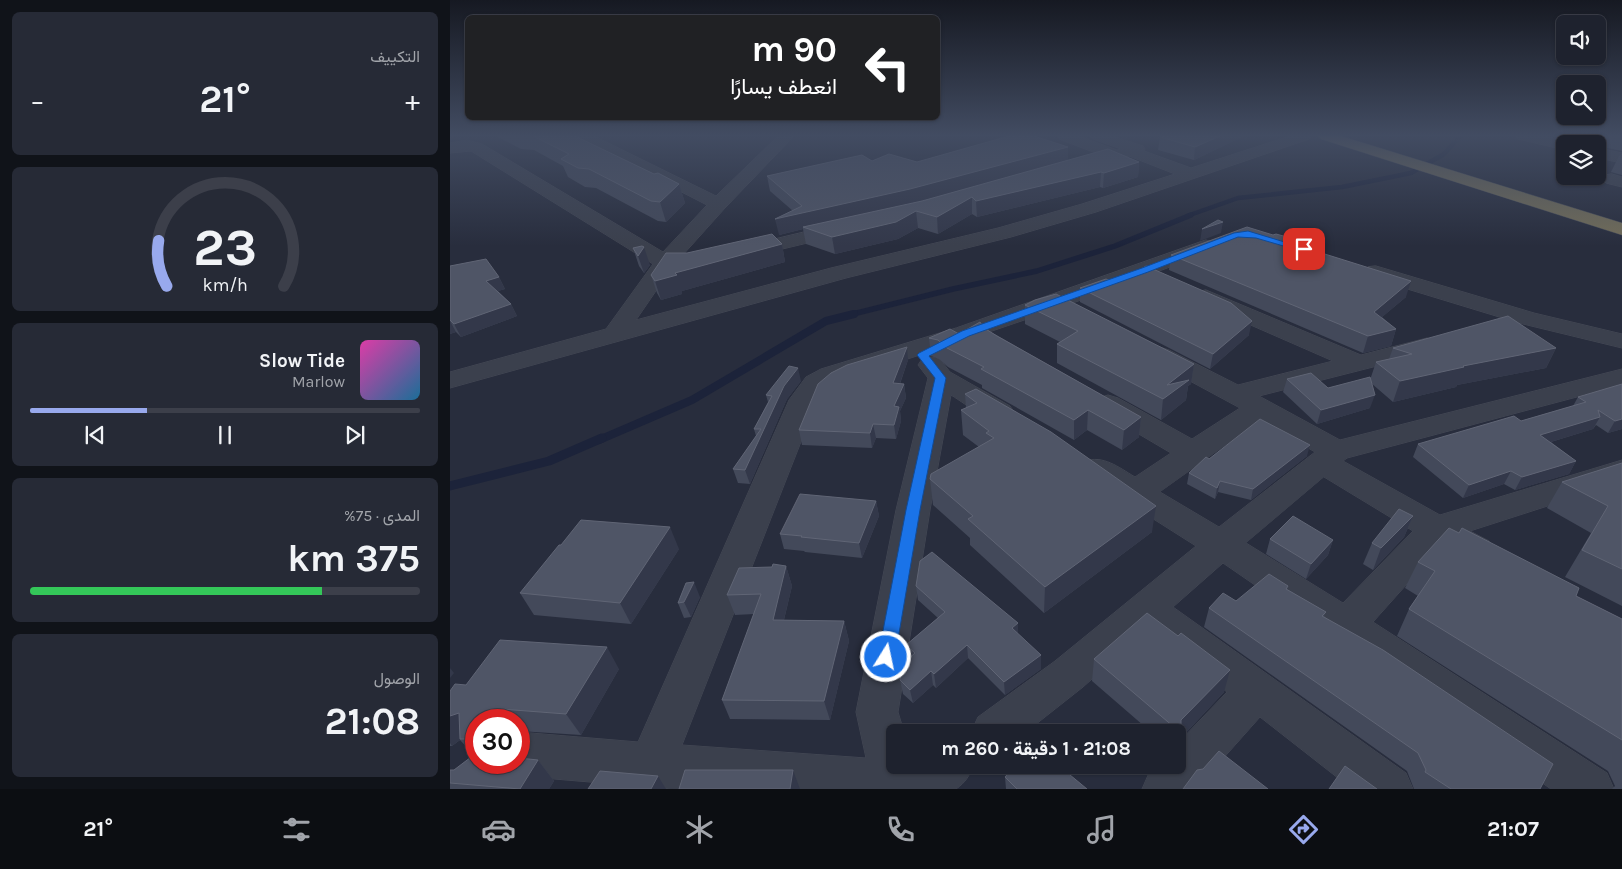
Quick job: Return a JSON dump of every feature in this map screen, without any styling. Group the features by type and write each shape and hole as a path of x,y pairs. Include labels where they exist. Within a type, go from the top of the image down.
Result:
{"highway":[{"path":"1443,173 1622,229"},
{"path":"1471,173 1622,220"}],"street":[{"path":"518,173 665,262 685,264 859,225"},
{"path":"656,173 718,204"},
{"path":"616,332 665,262 749,173"},
{"path":"450,380 616,332 840,273 1004,234 1089,208 1188,173"},
{"path":"1026,428 941,378 922,355 1069,308 1145,270 1229,237"},
{"path":"1350,264 1527,318 1622,341"},
{"path":"1145,270 1361,364"},
{"path":"1490,328 1527,318"},
{"path":"651,765 806,394 816,383 830,375 984,335"},
{"path":"1137,492 1193,452 1247,401 1361,364 1453,339"},
{"path":"1141,346 1247,401 1436,529 1503,564"},
{"path":"1004,724 1069,674 1329,456 1622,377"},
{"path":"893,786 876,712 913,510 941,378"},
{"path":"1090,394 1193,452"},
{"path":"1069,452 1222,545 1346,625 1591,789"},
{"path":"1346,625 1436,529 1617,476"},
{"path":"1146,608 1390,789"},
{"path":"1165,789 1257,690"},
{"path":"530,755 893,786 927,780 939,774"}],"building":[{"path":"596,173 658,173 679,184 660,202 651,201"},
{"path":"781,173 971,173 910,189 775,219 802,206 767,176"},
{"path":"1023,173 1097,173 976,201 972,197 937,217 916,211 896,222 832,237 803,227 922,201"},
{"path":"1218,220 1223,222 1202,229"},
{"path":"1247,227 1302,241 1296,245 1411,281 1374,312 1396,329 1368,336 1171,255"},
{"path":"772,234 782,244 675,273 677,275 655,281 651,275 666,253 687,253"},
{"path":"644,247 638,256 633,248"},
{"path":"486,259 499,277 486,281 511,304 454,324 450,320 450,266"},
{"path":"1146,266 1231,303 1252,321 1213,354 1080,288 1106,279 1111,281 1119,277 1125,279"},
{"path":"1056,294 1194,364 1167,385 1189,380 1163,399 1057,344 1078,331 1025,305"},
{"path":"1508,316 1556,348 1463,366 1400,381 1376,362 1412,354 1393,348"},
{"path":"980,322 984,328 997,336 1141,417 1124,430 1088,410 1074,420 981,369 984,367 947,348 938,340 929,338 950,329 959,334"},
{"path":"907,347 893,383 904,384 894,406 899,407 894,425 873,424 870,433 799,430 818,384 831,373 847,365"},
{"path":"789,366 798,368 784,386 745,470 733,469 761,429 754,429 772,396 766,395"},
{"path":"1311,373 1328,388 1370,377 1375,395 1321,410 1287,379"},
{"path":"1622,384 1622,419 1615,421 1598,410 1600,417 1540,435 1576,461 1522,477 1511,471 1469,485 1418,444 1514,416 1521,421 1586,402 1578,397"},
{"path":"976,389 1051,432 1156,506 1045,587 968,519 973,516 930,479 931,474 994,438 986,433 989,431 961,410 977,403 965,394"},
{"path":"1260,419 1310,445 1253,489 1220,481 1217,488 1189,473 1206,457 1209,459"},
{"path":"1622,463 1622,569 1582,550 1608,506 1562,482"},
{"path":"800,494 876,501 859,543 780,534"},
{"path":"1399,509 1413,516 1381,548 1372,543"},
{"path":"1293,516 1333,540 1311,564 1270,539"},
{"path":"581,520 670,527 620,603 520,593 559,545 561,545"},
{"path":"1449,528 1459,533 1462,528 1579,588 1576,596 1622,619 1622,740 1409,609 1435,571 1418,562"},
{"path":"932,552 1018,623 1012,628 1041,655 1004,682 967,645 934,674 931,671 910,690 900,680 903,664 915,653 906,645 945,612 916,586 920,561"},
{"path":"773,564 786,566 773,620 844,621 824,701 722,700 761,594 727,595 739,568 772,567"},
{"path":"1269,574 1288,586 1286,589 1326,612 1322,616 1383,650 1553,764 1540,789 1451,789 1425,772 1426,770 1418,753 1209,608 1223,593 1236,601"},
{"path":"694,582 684,602 678,603 686,583"},
{"path":"1147,613 1178,636 1181,633 1230,670 1181,720 1181,724 1170,724 1094,659"},
{"path":"500,640 607,647 566,714 530,711 530,709 465,709 465,739 460,739 459,713 450,716 450,691 455,684 466,685"},
{"path":"1219,751 1268,789 1183,789 1197,770 1203,769"},
{"path":"530,759 538,760 530,773"},
{"path":"465,762 465,774 529,774 520,789 450,783 450,770 454,770"},
{"path":"1345,766 1377,789 1329,789"},
{"path":"685,770 793,770 790,789 679,789"},
{"path":"600,771 658,776 651,789 588,789"},
{"path":"1008,774 1069,774 1087,789 1017,789 1005,777"}],"waterway":[{"path":"1187,216 1238,198 1342,187 1411,173"},
{"path":"849,315 953,289 1037,271 1115,246 1191,215"},
{"path":"599,440 692,400 826,321 854,314"},
{"path":"450,486 549,461 602,438"}],"route":[{"path":"886,657 913,510 941,378 922,355 966,333 1145,270 1229,237 1242,234 1257,235 1304,249"}]}
